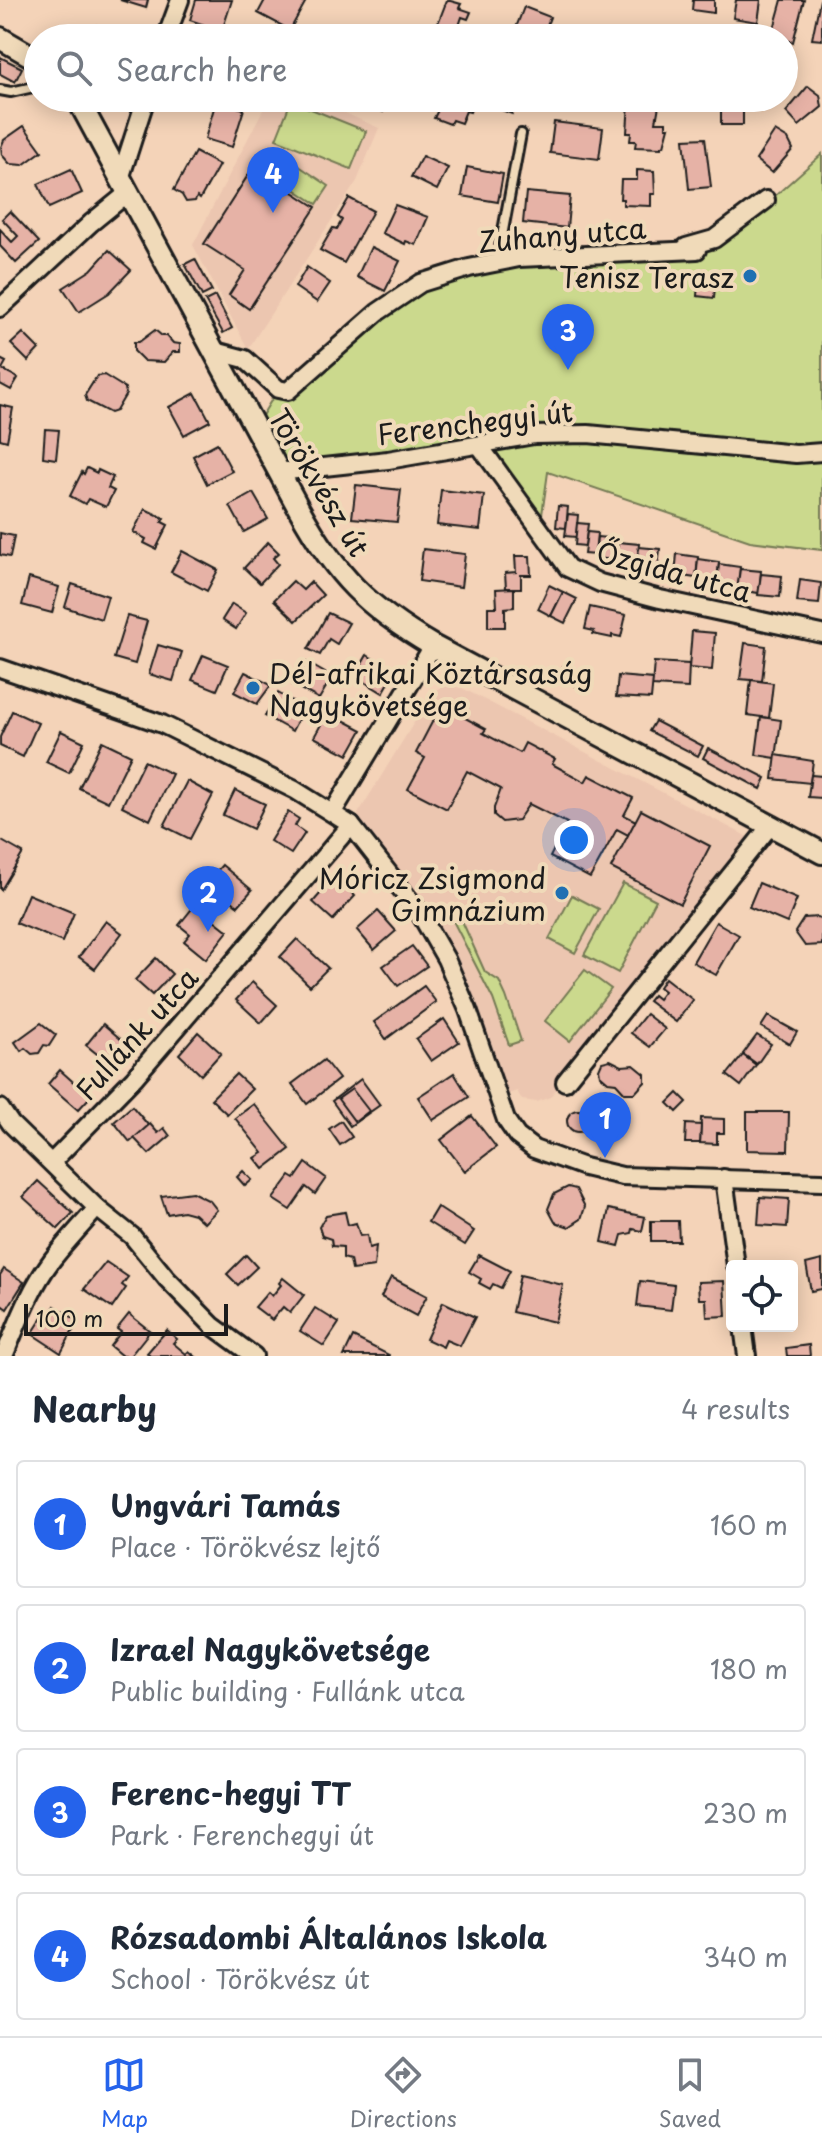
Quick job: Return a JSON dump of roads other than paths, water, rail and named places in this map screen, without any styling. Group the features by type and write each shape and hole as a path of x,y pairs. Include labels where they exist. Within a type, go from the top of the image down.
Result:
{"street":[{"path":"171,24 180,0"},
{"path":"0,38 24,52"},
{"name":"Törökvész út","path":"85,112 322,551 348,582 398,625 433,646 822,853"},
{"path":"0,308 91,223 125,184 143,112"},
{"name":"Zuhany utca","path":"215,351 245,359 278,389 288,391 378,312 421,283 519,258 689,250 714,239 766,200"},
{"name":"Ferenchegyi út","path":"278,472 388,460 534,435 588,434 796,454 822,452"},
{"name":"Őzgida utca","path":"479,445 568,568 600,583 660,599 822,634"},
{"path":"333,812 433,646"},
{"path":"0,668 162,724 295,790 351,825 419,912 446,959 468,1010 506,1120 517,1136 534,1149 584,1167 622,1176 822,1182"},
{"name":"Fullánk utca","path":"52,1162 134,1078 351,825"},
{"path":"565,1082 770,826"},
{"path":"0,1108 11,1124 97,1208 132,1236 167,1279 213,1326 254,1356"},
{"path":"724,1178 735,1260"},
{"path":"4,1356 38,1281 97,1208"},
{"path":"744,1332 747,1356"}],"lane":[{"path":"0,90 11,92 24,89"},
{"path":"497,263 521,134"}],"place":[{"name":"Rózsadombi Általános Iskola","path":"273,213"},
{"name":"Tenisz Terasz","path":"750,276"},
{"name":"Ferenc-hegyi TT","path":"568,370"},
{"name":"Dél-afrikai Köztársaság Nagykövetsége","path":"253,688"},
{"name":"Móricz Zsigmond Gimnázium","path":"562,893"},
{"name":"Izrael Nagykövetsége","path":"208,932"},
{"name":"Ungvári Tamás","path":"605,1158"}]}
